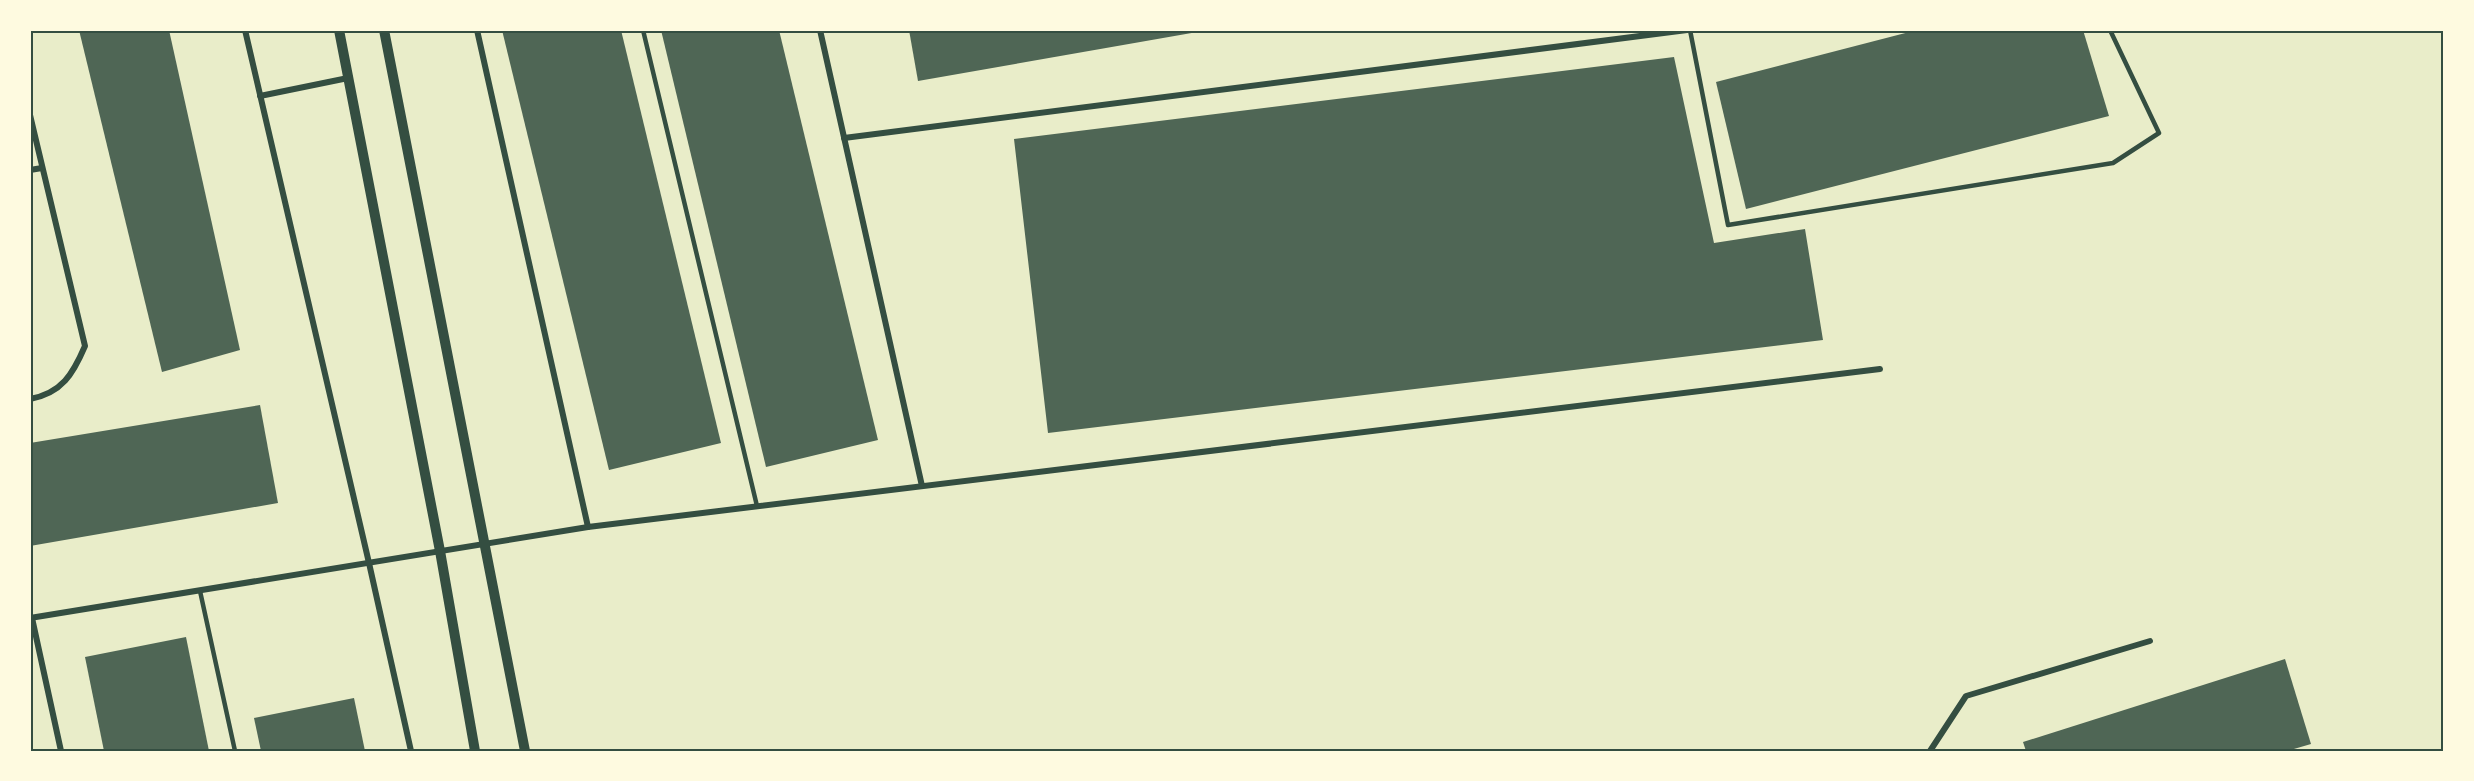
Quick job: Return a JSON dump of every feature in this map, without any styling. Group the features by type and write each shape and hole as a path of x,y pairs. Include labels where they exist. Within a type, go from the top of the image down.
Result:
{"street":[{"path":"244,30 411,751"},
{"path":"339,30 440,551 475,751"},
{"path":"384,30 525,751"},
{"path":"477,30 588,527"},
{"path":"820,30 922,486"},
{"path":"844,138 1688,30"},
{"path":"260,96 348,78"},
{"path":"30,115 85,346 72,375 46,396 30,399"},
{"path":"30,170 42,168"},
{"path":"61,751 31,618 588,527 1880,369"},
{"path":"1930,751 1966,696 2150,641"},
{"path":"2444,666 2444,746"}],"lane":[{"path":"643,30 757,506"},
{"path":"1688,30 1728,225 2113,163 2159,133 2110,30"},
{"path":"200,591 235,751"}],"building":[{"path":"79,30 169,30 240,350 162,372"},
{"path":"502,30 621,30 721,443 609,470"},
{"path":"661,30 779,30 878,440 766,467"},
{"path":"909,30 1203,30 1203,31 918,81"},
{"path":"1917,30 2083,30 2109,116 1746,209 1716,82"},
{"path":"1674,57 1714,243 1805,229 1823,340 1048,433 1014,139"},
{"path":"260,405 278,503 30,546 30,443"},
{"path":"186,637 209,751 104,751 85,657"},
{"path":"2285,659 2311,744 2287,751 2026,751 2023,742"},
{"path":"354,698 365,751 261,751 254,718"}]}
